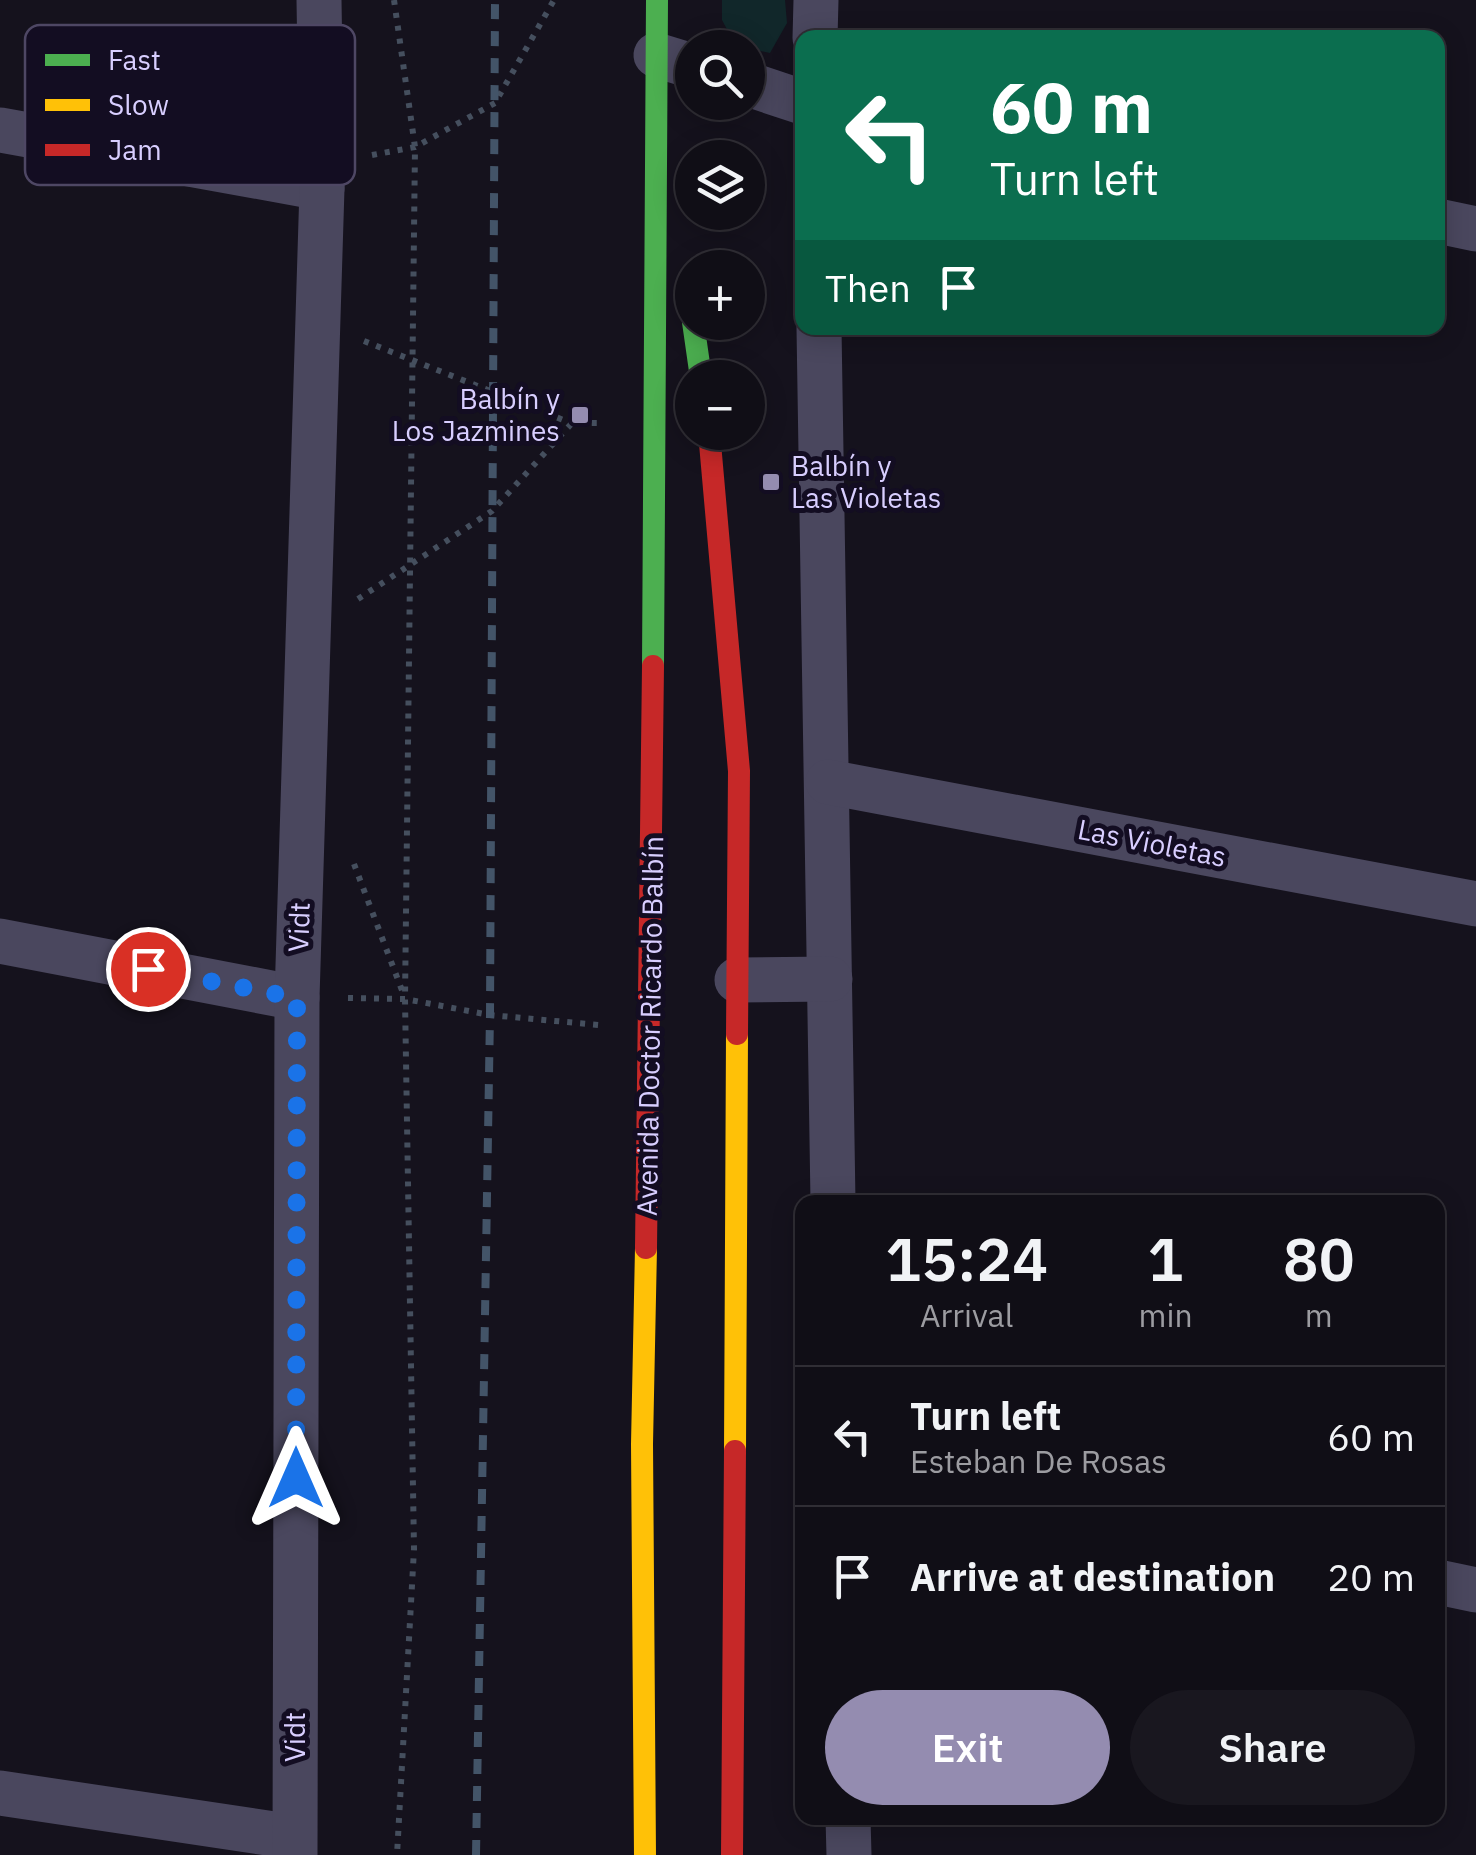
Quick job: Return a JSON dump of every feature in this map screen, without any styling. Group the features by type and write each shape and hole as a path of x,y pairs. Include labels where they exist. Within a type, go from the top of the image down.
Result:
{"main road":[{"name":"Avenida Doctor Ricardo Balbín","path":"645,1855 642,1444 651,1030 654,196 674,60 657,0"},
{"name":"Avenida Doctor Ricardo Balbín","path":"654,196 675,259"},
{"path":"711,450 739,771 732,1855"}],"street":[{"name":"Vidt","path":"319,0 319,25"},
{"path":"815,30 816,0"},
{"path":"765,90 795,100"},
{"path":"0,130 25,135"},
{"path":"305,185 322,188"},
{"name":"Vidt","path":"294,1846 297,998 322,185"},
{"path":"1445,223 1476,228"},
{"path":"819,335 833,1195"},
{"name":"Las Violetas","path":"828,782 1476,904"},
{"path":"0,940 297,998"},
{"path":"737,980 830,979"},
{"path":"1445,1583 1476,1590"},
{"path":"0,1793 294,1846"},
{"path":"848,1825 850,1855"}],"path":[{"path":"394,0 416,147 405,999 414,1549 398,1855"},
{"path":"416,147 495,102 554,0"},
{"path":"413,362 572,423 654,424"},
{"path":"308,634 410,562 492,511 572,423"},
{"path":"302,846 349,848 405,999"},
{"path":"405,999 490,1015 651,1030"}],"green space":[{"path":"722,0 785,0 787,23 770,53 765,52 765,30 727,30 722,20"}],"railway":[{"path":"476,1855 490,1015 495,0"}],"traffic: fast":[{"path":"653,666 657,0"},
{"path":"696,340 698,360"}],"traffic: slow":[{"path":"735,1451 737,1034"},
{"path":"645,1855 642,1444 646,1248"}],"traffic: jam":[{"path":"711,450 739,771 737,1034"},
{"path":"646,1248 653,666"},
{"path":"732,1855 735,1451"}],"place":[{"name":"Balbín y Los Jazmines","path":"580,415"},
{"name":"Balbín y Las Violetas","path":"771,482"}],"route":[{"path":"148,969 297,998 296,1478"}]}
